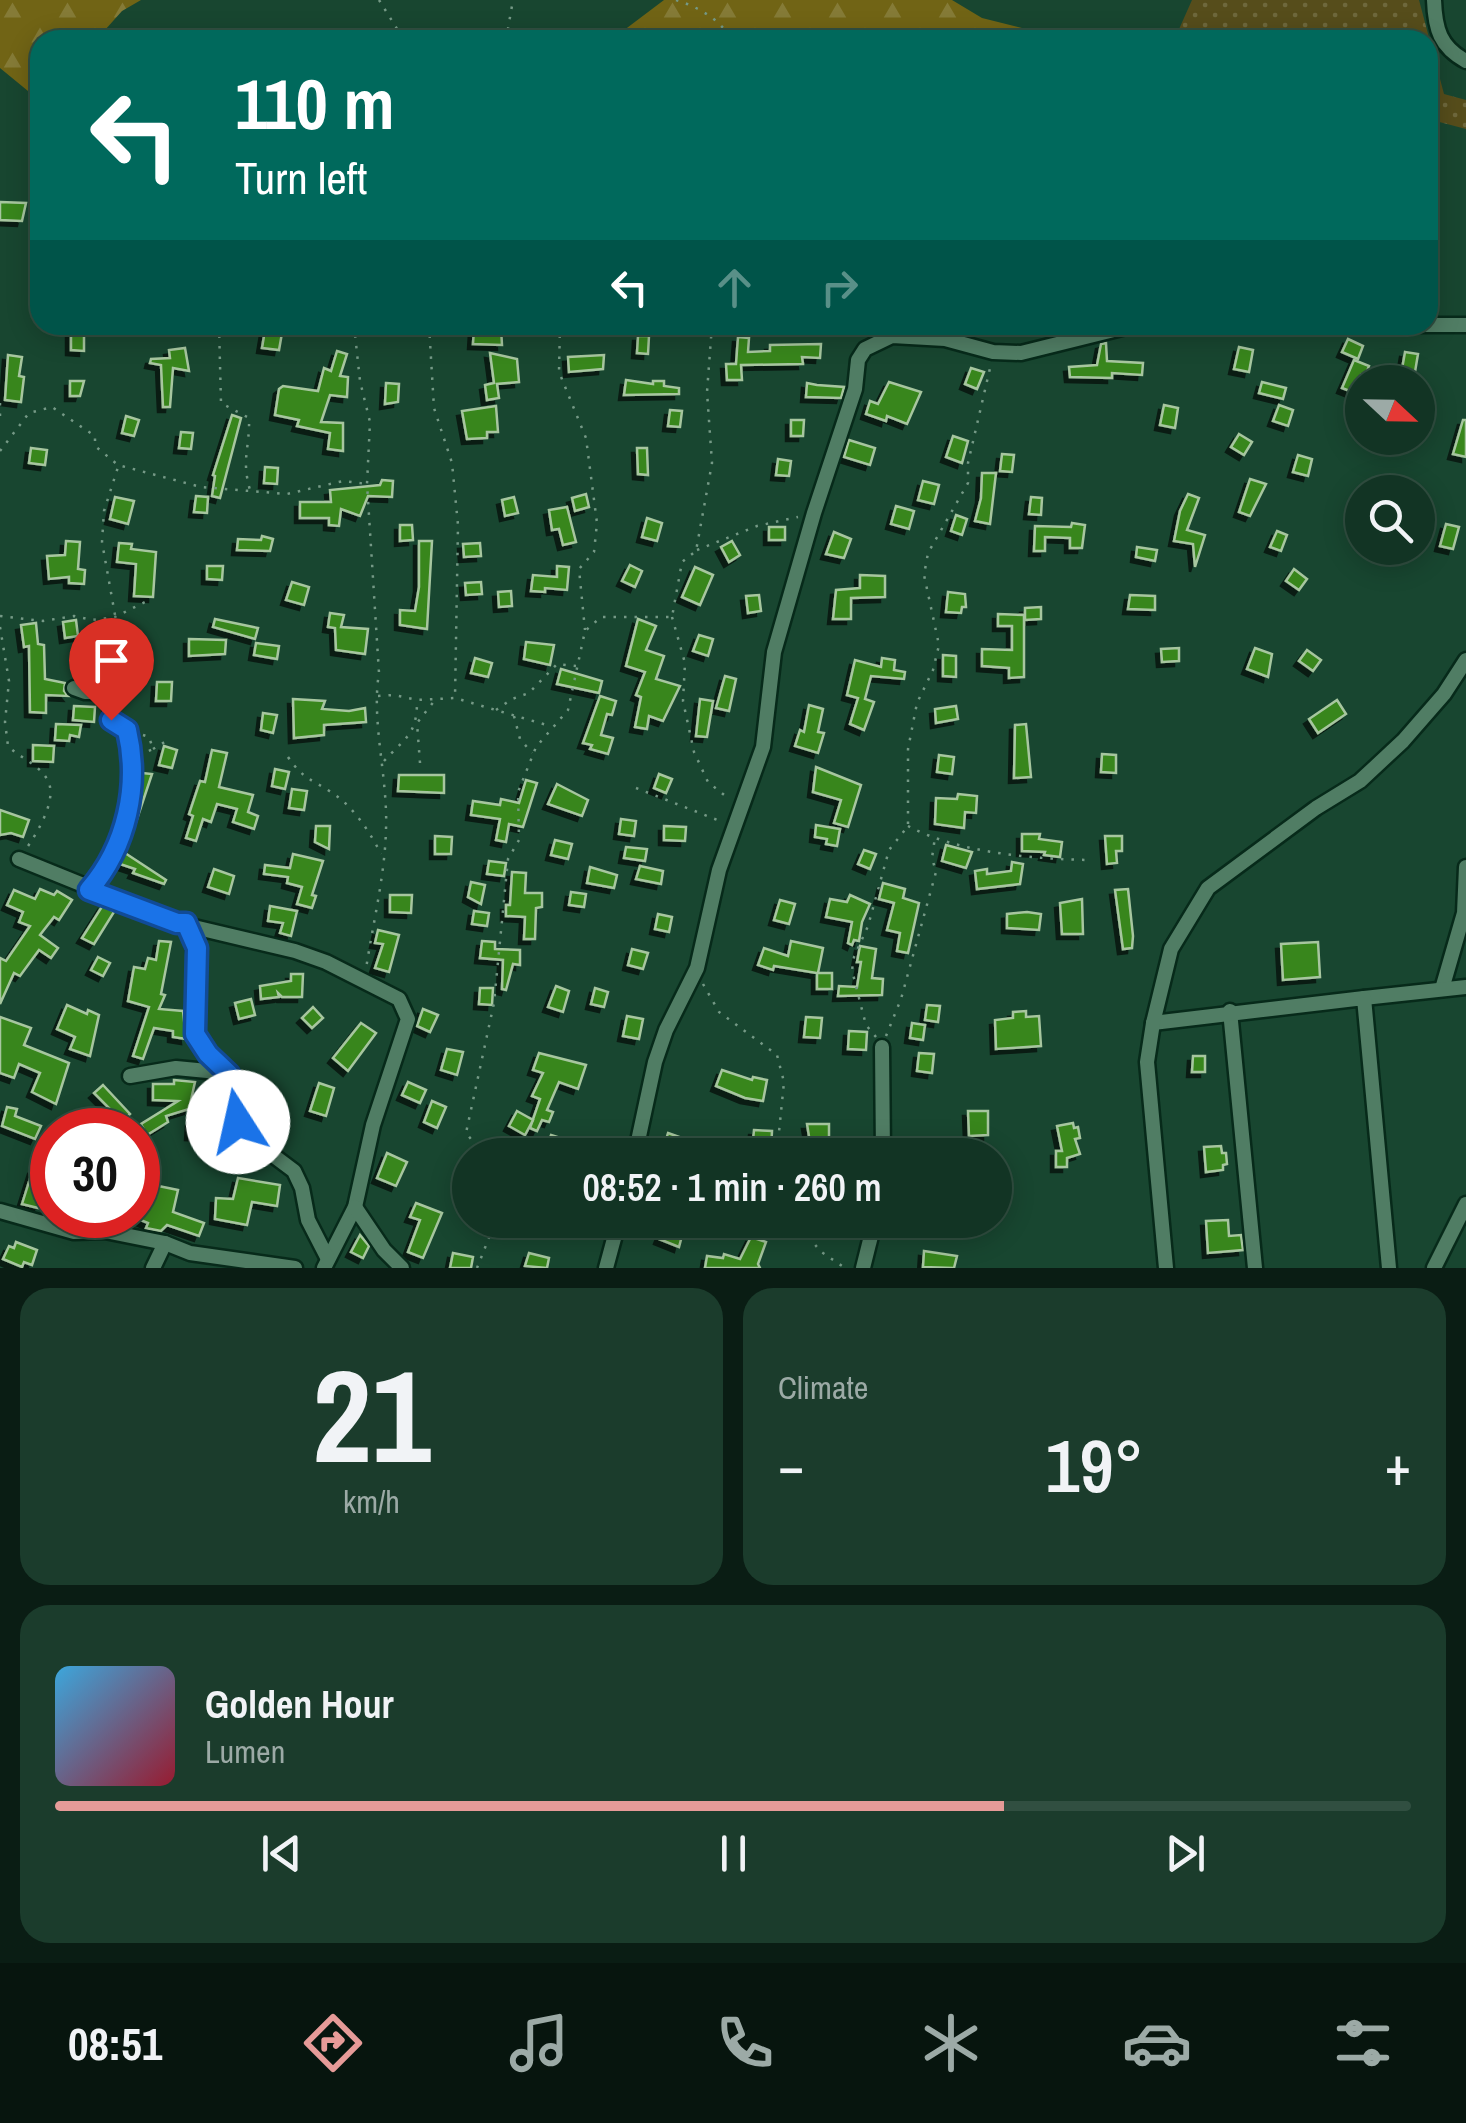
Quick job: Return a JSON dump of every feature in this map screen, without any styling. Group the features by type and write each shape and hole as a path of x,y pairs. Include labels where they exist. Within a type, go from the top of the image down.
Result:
{"street":[{"path":"1434,0 1436,24 1445,49 1466,61"},
{"path":"1438,325 1466,325"},
{"path":"639,1138 655,1062 666,1030 697,968 719,870 763,747 774,652 814,512 856,390 858,360 865,348 892,336 915,336 994,352 1021,353 1094,335"},
{"path":"1166,1268 1147,1062 1171,949 1208,888 1316,808 1360,781 1403,741 1444,694 1466,660"},
{"path":"74,688 102,692 110,703 111,720 127,730 132,752 132,784 120,840 102,875 89,890"},
{"path":"18,859 177,923 326,962 399,999 408,1019 372,1124 355,1207 326,1263"},
{"path":"1442,989 1464,913 1466,867"},
{"path":"186,923 197,948 195,1034 208,1054 229,1074 237,1094 242,1132 294,1170 308,1220 326,1263"},
{"path":"1153,1022 1466,986"},
{"path":"1364,998 1390,1268"},
{"path":"1230,1011 1255,1268"},
{"path":"882,1047 883,1138"},
{"path":"130,1076 176,1068 229,1074"},
{"path":"1434,1268 1466,1204"},
{"path":"355,1207 375,1238 402,1268"},
{"path":"0,1210 74,1232 105,1231 190,1253 295,1268"},
{"path":"606,1268 614,1238"},
{"path":"862,1268 870,1238"},
{"path":"153,1268 165,1244"}],"path":[{"path":"378,0 398,30"},
{"path":"508,30 513,0"},
{"path":"676,0 696,6 727,30"},
{"path":"219,335 221,403 249,418 250,440 243,465 250,492"},
{"path":"355,335 370,422 367,484 379,673 375,696 384,761 386,832 364,982"},
{"path":"430,335 434,408 452,463 458,525 455,698"},
{"path":"470,1138 466,1133 494,1002 508,859 518,840 518,792 533,754 568,710 585,632 580,569 594,552 597,523 586,438 560,372 560,335"},
{"path":"696,551 712,463 707,392 711,335"},
{"path":"882,1047 866,1025 852,970 889,850 908,826 908,749 918,703 939,645 924,575 928,553 968,483 968,463 994,352"},
{"path":"0,403 0,419"},
{"path":"0,451 29,413 52,407 95,436 94,446 118,464 201,487 288,494 343,481 367,484"},
{"path":"116,617 102,542 104,511 118,464"},
{"path":"741,809 708,782 694,752 683,701 684,663 672,617 682,562 696,551 757,526 814,512"},
{"path":"0,616 43,621 74,616 92,620 116,617 152,599"},
{"path":"585,632 601,617 672,617"},
{"path":"0,626 9,682 4,722 8,746 48,779 51,791 40,828 18,859"},
{"path":"496,710 512,698 528,693 557,664 578,666"},
{"path":"375,696 455,698 552,726"},
{"path":"384,761 401,747 436,699"},
{"path":"417,700 420,762"},
{"path":"513,715 520,740 533,754"},
{"path":"153,749 168,740"},
{"path":"288,757 301,776 328,789 346,804 372,835 382,858"},
{"path":"636,788 714,817 734,830"},
{"path":"908,826 934,837 1027,859 1090,860"},
{"path":"882,1047 901,999 936,872 932,858 934,837"},
{"path":"697,968 718,1012 777,1055 784,1082 778,1138"},
{"path":"476,1268 488,1238"},
{"path":"810,1238 820,1251 846,1268"}],"shaded area":[{"path":"1192,0 1419,0 1427,30 1179,30"},
{"path":"1438,71 1444,94 1466,100 1466,129 1438,122"}],"green space":[{"path":"0,0 141,0 122,11 105,30 30,30 28,91 0,68"},
{"path":"664,0 952,0 982,18 1029,30 624,30"}],"building":[{"path":"0,202 26,203 22,221 0,220"},
{"path":"71,335 84,335 84,351 71,350"},
{"path":"264,335 282,335 279,350 262,348"},
{"path":"474,335 501,335 502,345 473,344"},
{"path":"638,336 649,336 648,354 637,353"},
{"path":"738,337 749,338 748,352 770,351 770,345 821,344 820,358 802,357 803,364 741,365 742,380 727,380 726,364 736,364"},
{"path":"1348,339 1363,346 1358,359 1342,352"},
{"path":"1106,343 1107,361 1143,363 1142,375 1070,377 1069,367 1097,365 1101,344"},
{"path":"1239,347 1253,350 1249,372 1234,369"},
{"path":"185,348 189,371 173,368 170,407 163,407 161,365 150,363 151,359 170,358 169,350"},
{"path":"337,351 347,354 340,376 348,377 347,397 330,395 321,422 343,423 343,451 328,449 330,433 297,426 299,420 275,415 279,389 283,386 318,391 324,368 331,371"},
{"path":"1405,352 1418,354 1416,365 1403,365"},
{"path":"490,353 517,359 519,382 497,384 499,398 487,400 485,385 494,383"},
{"path":"8,355 22,357 21,402 5,400"},
{"path":"604,355 603,369 569,372 568,357"},
{"path":"971,368 984,372 977,389 965,384"},
{"path":"626,380 653,384 664,381 664,386 679,388 679,394 624,395"},
{"path":"70,381 84,381 80,396 70,396"},
{"path":"889,382 921,392 907,424 887,416 886,421 866,414 870,401 878,404"},
{"path":"1262,382 1286,388 1283,399 1259,393"},
{"path":"386,383 399,384 398,402 385,404"},
{"path":"807,383 844,387 841,398 806,397"},
{"path":"1164,405 1178,408 1175,428 1160,425"},
{"path":"1279,405 1293,410 1288,426 1273,421"},
{"path":"496,406 498,432 487,432 487,438 467,439 462,411"},
{"path":"670,410 682,411 680,427 668,426"},
{"path":"232,415 241,418 220,498 212,496 213,475"},
{"path":"126,416 139,420 134,436 122,433"},
{"path":"791,420 804,420 803,436 791,436"},
{"path":"1466,420 1466,457 1453,454"},
{"path":"181,432 193,433 191,449 179,448"},
{"path":"1239,434 1252,442 1244,455 1231,447"},
{"path":"953,436 968,441 962,463 946,457"},
{"path":"849,440 875,448 870,465 844,457"},
{"path":"31,448 47,450 45,465 29,463"},
{"path":"637,448 647,448 648,475 638,474"},
{"path":"1002,454 1014,455 1012,472 1000,471"},
{"path":"1298,455 1312,459 1308,476 1293,472"},
{"path":"778,459 791,461 789,476 776,475"},
{"path":"265,467 278,468 277,484 264,483"},
{"path":"982,473 996,473 990,524 975,521"},
{"path":"1250,479 1266,484 1250,516 1239,512"},
{"path":"382,480 393,481 392,497 368,496 360,516 341,509 339,526 329,525 329,518 300,518 300,502 331,502 330,490 380,485"},
{"path":"923,481 939,485 934,504 918,500"},
{"path":"586,494 589,507 575,511 572,498"},
{"path":"1188,494 1199,498 1187,530 1205,535 1195,567 1193,544 1174,541"},
{"path":"196,496 208,497 207,513 194,512"},
{"path":"115,497 134,501 128,524 110,519"},
{"path":"514,497 518,513 505,516 502,500"},
{"path":"1031,497 1042,498 1041,515 1029,514"},
{"path":"896,506 914,511 909,529 891,524"},
{"path":"567,507 576,542 563,545 559,529 552,530 549,510"},
{"path":"956,515 967,519 962,535 951,531"},
{"path":"647,518 662,523 657,541 642,537"},
{"path":"1072,523 1085,525 1082,548 1070,548 1070,538 1045,537 1045,551 1034,551 1035,526 1071,527"},
{"path":"1446,524 1459,527 1453,549 1440,546"},
{"path":"400,525 412,525 413,540 400,541"},
{"path":"769,527 785,527 785,540 769,540"},
{"path":"1277,531 1287,535 1281,551 1270,547"},
{"path":"834,532 851,539 844,558 826,554"},
{"path":"262,536 273,539 270,551 237,550 238,539 261,540"},
{"path":"66,541 80,542 78,569 85,570 84,584 69,583 69,577 49,579 47,556 65,555"},
{"path":"419,541 432,541 427,629 400,625 400,610 415,611"},
{"path":"732,541 740,555 729,562 721,547"},
{"path":"119,543 156,552 153,597 134,596 136,564 117,562"},
{"path":"480,543 481,556 464,557 463,544"},
{"path":"1137,547 1157,550 1155,561 1136,557"},
{"path":"630,565 642,571 635,587 622,581"},
{"path":"207,566 223,566 222,580 207,579"},
{"path":"557,566 569,567 567,590 531,591 533,575 557,577"},
{"path":"695,567 713,575 700,605 682,597"},
{"path":"1294,569 1307,579 1299,590 1286,581"},
{"path":"860,575 885,576 885,597 851,598 851,619 833,619 836,590 860,588"},
{"path":"292,582 309,587 304,605 286,600"},
{"path":"481,582 482,594 466,595 465,583"},
{"path":"511,591 512,606 499,607 498,592"},
{"path":"948,592 965,594 966,607 962,607 961,613 946,612"},
{"path":"759,595 761,611 748,613 746,596"},
{"path":"1130,595 1155,596 1155,610 1128,609"},
{"path":"1041,607 1041,619 1025,620 1025,608"},
{"path":"330,613 344,615 341,627 368,629 365,654 336,650 335,628 328,627"},
{"path":"998,614 1024,615 1024,677 1009,678 1009,668 982,666 982,649 1012,650 1012,626 998,626"},
{"path":"215,619 258,628 255,639 213,627"},
{"path":"638,619 656,626 646,650 664,656 656,679 680,686 663,721 649,716 647,729 635,727 641,697 636,695 645,672 626,666"},
{"path":"76,620 78,636 65,638 63,622"},
{"path":"36,623 38,644 44,645 45,679 65,683 68,696 46,695 46,713 30,712 29,646 24,647 21,625"},
{"path":"118,625 132,629 129,641 137,642 137,655 125,654 124,660 137,664 136,675 118,675 119,644 113,643"},
{"path":"699,635 713,639 708,656 693,651"},
{"path":"189,639 226,640 225,654 189,656"},
{"path":"526,642 554,645 550,665 524,659"},
{"path":"256,643 279,646 277,659 254,655"},
{"path":"1179,648 1179,661 1162,662 1161,649"},
{"path":"1255,648 1272,654 1268,677 1247,669"},
{"path":"1307,650 1321,660 1313,671 1299,661"},
{"path":"943,655 956,656 956,677 943,676"},
{"path":"475,658 492,663 488,677 471,673"},
{"path":"882,658 895,660 894,670 905,672 904,679 871,676 865,699 874,702 864,730 850,724 858,698 847,695 855,660 881,667"},
{"path":"561,669 602,681 599,693 557,684"},
{"path":"725,676 736,679 729,711 716,708"},
{"path":"157,682 172,682 171,701 156,701"},
{"path":"600,696 616,701 601,735 613,738 608,754 583,743"},
{"path":"293,699 325,701 322,709 365,708 366,722 324,725 324,735 294,738"},
{"path":"700,699 713,701 707,737 696,736"},
{"path":"1337,700 1346,714 1318,733 1309,719"},
{"path":"809,705 823,709 818,732 824,733 818,753 795,746 800,730 804,732"},
{"path":"74,706 95,707 94,722 73,720"},
{"path":"956,706 958,719 936,723 935,709"},
{"path":"263,713 277,715 273,733 261,730"},
{"path":"56,724 81,725 79,737 70,735 69,741 55,740"},
{"path":"1026,724 1031,777 1014,778 1015,725"},
{"path":"33,745 54,746 53,762 33,761"},
{"path":"164,746 177,750 172,768 159,765"},
{"path":"212,750 227,753 219,787 253,795 248,812 258,816 254,829 233,822 237,809 217,804 211,822 203,819 196,841 186,838 193,816 189,814 200,781 205,782"},
{"path":"1102,754 1116,755 1116,773 1101,772"},
{"path":"939,755 954,757 952,774 937,772"},
{"path":"816,767 861,785 848,827 834,823 841,800 813,792"},
{"path":"275,769 289,772 285,789 272,786"},
{"path":"142,773 152,774 135,825 141,795"},
{"path":"659,774 672,779 666,793 654,788"},
{"path":"399,775 444,775 444,793 398,791"},
{"path":"526,780 537,783 523,827 509,824 506,842 496,840 500,819 471,815 473,801 500,805 501,799 519,803"},
{"path":"557,784 588,800 582,816 548,804"},
{"path":"292,789 307,791 304,810 289,808"},
{"path":"958,794 977,796 976,813 965,812 964,828 935,824 936,798 957,799"},
{"path":"0,810 29,820 23,837 0,835"},
{"path":"621,819 636,821 634,836 619,834"},
{"path":"816,825 840,829 837,846 815,837"},
{"path":"316,826 330,826 329,849 315,842"},
{"path":"664,826 686,827 685,841 664,840"},
{"path":"1022,834 1040,834 1039,839 1062,842 1060,857 1022,851"},
{"path":"435,836 452,837 451,854 435,854"},
{"path":"1105,836 1122,836 1122,851 1116,851 1117,863 1107,864"},
{"path":"555,840 572,844 568,859 551,855"},
{"path":"946,845 972,852 966,868 942,861"},
{"path":"626,847 647,849 645,861 624,858"},
{"path":"864,850 876,854 870,869 858,864"},
{"path":"125,853 166,880 164,884 120,864"},
{"path":"293,854 323,861 312,908 297,904 302,887 287,883 288,877 264,874 265,865 290,868"},
{"path":"489,861 506,863 504,876 487,874"},
{"path":"1012,862 1023,864 1020,884 977,889 975,871 1011,871"},
{"path":"640,866 663,871 661,884 636,879"},
{"path":"590,867 617,875 614,888 587,883"},
{"path":"214,869 234,876 229,894 208,887"},
{"path":"512,872 526,873 525,893 542,893 542,907 536,908 535,939 524,939 525,917 506,916"},
{"path":"471,882 485,885 481,904 468,897"},
{"path":"883,883 905,889 903,898 919,903 908,953 897,951 900,933 887,930 894,903 879,899"},
{"path":"40,889 54,895 57,891 72,900 59,920 54,917 40,935 58,948 51,958 39,950 20,976 14,973 0,1004 0,958 6,961 30,926 19,922 23,912 7,905 14,890 35,899"},
{"path":"1128,889 1132,948 1123,949 1115,890"},
{"path":"571,892 586,894 584,907 569,905"},
{"path":"390,895 412,895 411,913 390,912"},
{"path":"850,895 870,904 859,941 854,940 852,945 848,943 852,922 826,917 830,899 847,902"},
{"path":"1082,899 1083,934 1062,934 1060,903"},
{"path":"780,900 795,904 789,924 774,920"},
{"path":"103,905 114,912 94,944 82,938"},
{"path":"270,906 297,911 291,936 280,933 283,923 268,921"},
{"path":"474,911 489,913 487,926 472,924"},
{"path":"658,914 672,917 669,932 655,929"},
{"path":"1007,914 1041,914 1039,930 1007,928"},
{"path":"378,930 399,935 389,972 375,968 383,944 375,943"},
{"path":"159,941 171,942 161,994 165,995 159,1009 183,1011 186,1039 173,1037 173,1031 154,1028 143,1059 133,1056 149,1007 128,1001 134,967 145,969 148,958 156,960"},
{"path":"482,941 495,942 495,949 520,950 520,965 513,964 506,990 502,989 503,960 480,958"},
{"path":"791,941 823,948 818,973 832,973 832,989 817,989 817,973 758,965 764,948 788,956"},
{"path":"1318,942 1320,977 1283,980 1281,944"},
{"path":"860,946 876,949 872,978 883,979 882,995 838,996 839,986 857,987"},
{"path":"632,949 648,953 643,969 628,965"},
{"path":"98,957 110,963 103,976 91,970"},
{"path":"291,974 303,974 302,997 282,997 278,993 279,997 261,999 260,986 291,981"},
{"path":"556,986 569,991 563,1012 548,1007"},
{"path":"480,988 493,988 492,1005 479,1004"},
{"path":"595,988 608,992 604,1007 591,1004"},
{"path":"251,999 255,1015 239,1019 235,1003"},
{"path":"67,1005 99,1015 90,1056 70,1049 75,1037 57,1029"},
{"path":"927,1005 940,1006 938,1022 925,1020"},
{"path":"313,1007 323,1018 312,1028 302,1018"},
{"path":"423,1009 438,1015 430,1032 417,1026"},
{"path":"1026,1011 1026,1017 1039,1016 1041,1046 996,1049 995,1020 1013,1018 1013,1012"},
{"path":"627,1016 643,1019 639,1039 623,1036"},
{"path":"0,1017 31,1028 24,1045 69,1063 56,1104 32,1092 40,1073 19,1064 14,1078 0,1073"},
{"path":"806,1017 822,1018 820,1038 804,1037"},
{"path":"361,1023 376,1033 348,1071 333,1058"},
{"path":"912,1023 925,1025 923,1040 910,1038"},
{"path":"849,1031 867,1032 866,1050 848,1049"},
{"path":"447,1049 463,1052 457,1075 441,1070"},
{"path":"539,1053 586,1065 578,1089 559,1082 547,1110 553,1112 549,1122 542,1120 537,1131 530,1128 540,1099 532,1096 543,1073 533,1070"},
{"path":"919,1053 934,1054 932,1073 917,1071"},
{"path":"1193,1056 1205,1056 1205,1072 1192,1072"},
{"path":"722,1070 752,1080 767,1080 763,1101 716,1086"},
{"path":"174,1080 195,1082 189,1109 166,1116 168,1122 160,1127 160,1112 178,1101 153,1100 153,1084 174,1084"},
{"path":"408,1082 426,1090 420,1103 402,1095"},
{"path":"319,1083 334,1088 326,1116 310,1111"},
{"path":"103,1085 124,1108 109,1108 94,1093"},
{"path":"432,1101 446,1107 437,1128 424,1122"},
{"path":"7,1107 17,1109 15,1116 30,1122 30,1137 2,1126"},
{"path":"517,1111 533,1120 525,1135 509,1126"},
{"path":"968,1111 988,1111 988,1135 969,1136"},
{"path":"191,1121 218,1122 218,1137 190,1135"},
{"path":"1073,1123 1074,1128 1078,1127 1080,1138 1075,1139 1080,1154 1067,1158 1067,1167 1056,1167 1056,1151 1062,1151 1057,1126"},
{"path":"807,1124 829,1124 829,1138 809,1138"},
{"path":"754,1130 772,1131 772,1138 753,1138"},
{"path":"1221,1146 1227,1164 1223,1170 1206,1172 1204,1147"},
{"path":"387,1153 407,1162 396,1186 377,1178"},
{"path":"238,1178 280,1185 277,1206 252,1202 247,1225 215,1219 216,1198 233,1199"},
{"path":"30,1179 30,1206 22,1204"},
{"path":"160,1186 178,1190 173,1212 204,1223 199,1236 167,1225 161,1231"},
{"path":"416,1203 442,1213 423,1258 408,1252 420,1220 410,1217"},
{"path":"1228,1220 1229,1236 1241,1235 1243,1250 1208,1253 1206,1221"},
{"path":"360,1235 369,1246 363,1258 351,1252"},
{"path":"659,1238 681,1238 679,1247"},
{"path":"750,1238 766,1242 760,1268 705,1268 707,1256 723,1258 724,1254 740,1259"},
{"path":"16,1242 37,1250 32,1265 24,1262 22,1267 3,1259 9,1246 14,1248"},
{"path":"924,1251 957,1256 954,1268 923,1267"},
{"path":"453,1253 473,1257 471,1268 450,1268"},
{"path":"529,1253 549,1258 547,1268 525,1266"}],"route":[{"path":"111,720 127,730 132,784 120,840 102,875 89,890 186,923 197,948 195,1034 208,1054 229,1074 237,1094 238,1122"}]}
